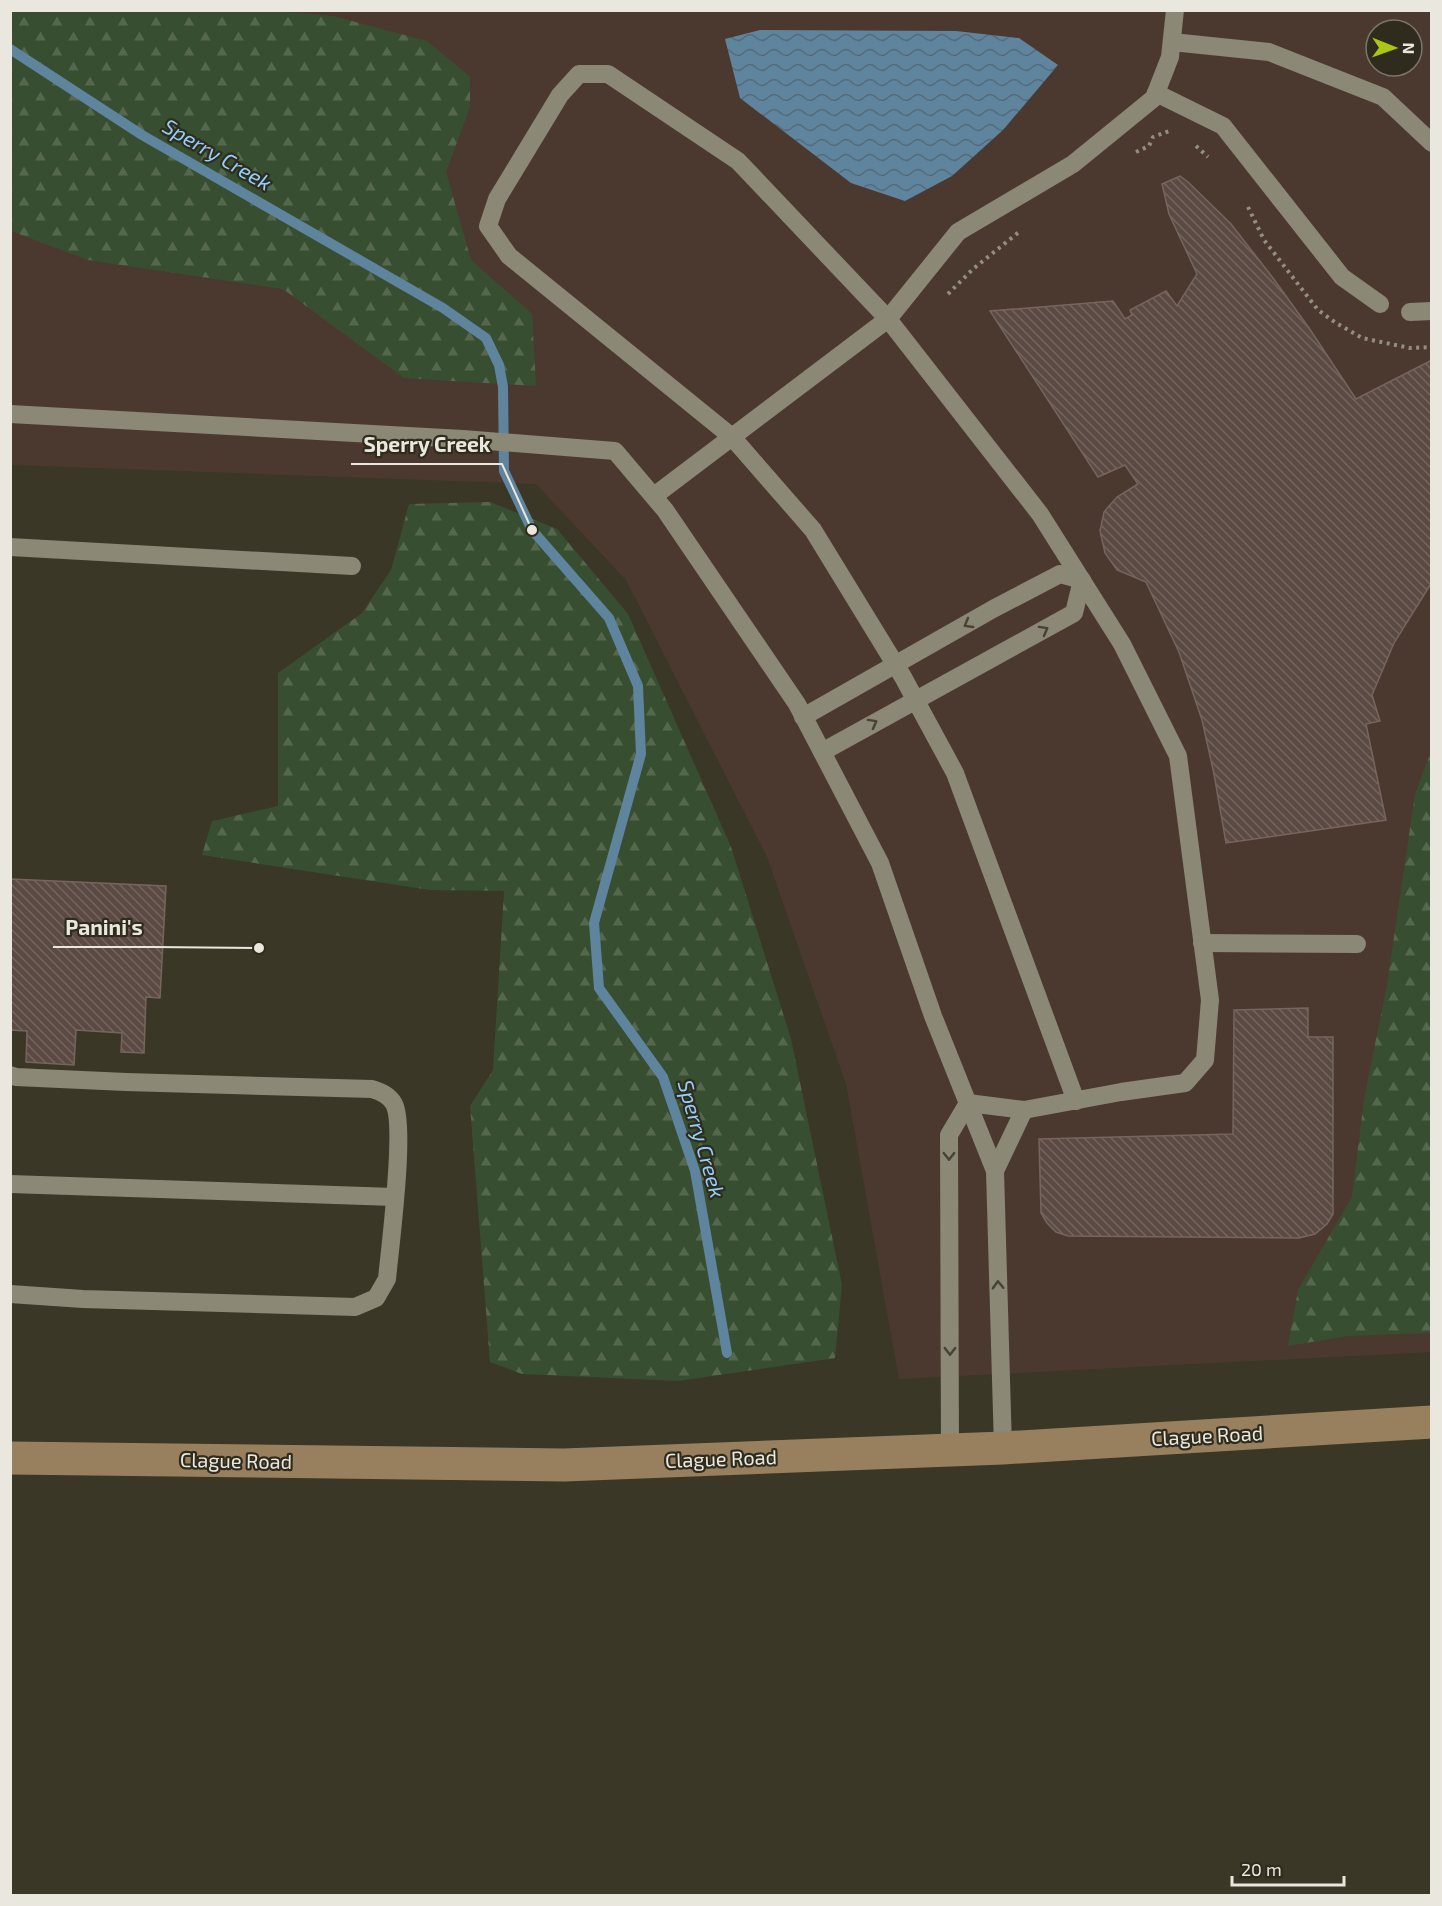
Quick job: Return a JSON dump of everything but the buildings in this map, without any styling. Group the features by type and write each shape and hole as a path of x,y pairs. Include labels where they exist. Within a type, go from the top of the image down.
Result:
{"main road":[{"name":"Clague Road","path":"10,1458 564,1465 1004,1448 1431,1422"}],"lane":[{"path":"654,496 888,319 958,232 1073,164 1154,98 1170,57 1175,10"},
{"path":"1172,42 1269,52 1383,97 1431,143"},
{"path":"968,1103 1024,1110 1185,1083 1205,1060 1210,1000 1178,756 1122,644 1040,514 888,319 738,161 608,74 579,74 560,95 497,199 488,226 510,256 732,437 813,530 896,666 955,773 1076,1101"},
{"path":"1156,93 1223,126 1341,277 1380,304"},
{"path":"1410,312 1431,311"},
{"path":"10,414 463,439 615,451 654,496 777,675 822,752 879,863 933,1016 994,1171 1004,1448"},
{"path":"10,547 352,566"},
{"path":"803,717 993,609 1060,574 1082,580"},
{"path":"822,752 1074,613 1082,580"},
{"path":"1202,944 1357,944"},
{"path":"10,1075 126,1082 372,1089 388,1096 395,1105 399,1139 387,1279 376,1298 355,1307 95,1300 10,1294"},
{"path":"950,1450 949,1135 968,1103"},
{"path":"994,1171 1024,1110"},
{"path":"10,1184 394,1197"}],"path":[{"path":"1129,156 1149,146 1153,137 1167,131 1177,135"},
{"path":"1194,145 1214,162"},
{"path":"1247,205 1264,240 1318,310 1336,324 1362,338 1410,348 1431,347"},
{"path":"945,297 1025,226"}],"shaded area":[{"path":"11,11 1431,11 1431,1352 899,1379 846,1084 767,857 626,580 536,484 11,465"}],"green space":[{"path":"261,10 333,16 427,41 470,77 470,107 446,172 471,260 532,314 536,386 404,378 283,289 88,260 11,231 10,11"},
{"path":"490,502 557,529 628,614 731,847 791,1039 842,1285 835,1358 678,1381 522,1374 490,1362 470,1106 493,1070 504,891 430,890 202,855 212,821 278,806 278,673 362,613 391,570 409,504"},
{"path":"1431,752 1431,1333 1347,1336 1288,1346 1298,1290 1352,1197 1364,1099 1387,985 1415,794"}],"water":[{"path":"760,30 956,31 1019,38 1058,65 1003,130 952,176 905,201 851,183 740,98 725,39"}],"waterway":[{"name":"Sperry Creek","path":"10,49 142,135 443,308 486,338 499,365 503,387 504,471 532,530 609,618 638,686 641,754 594,923 599,988 663,1077 695,1171 727,1353"}],"place":[{"name":"Sperry Creek","path":"532,530"},
{"name":"Panini's","path":"259,948"}]}
